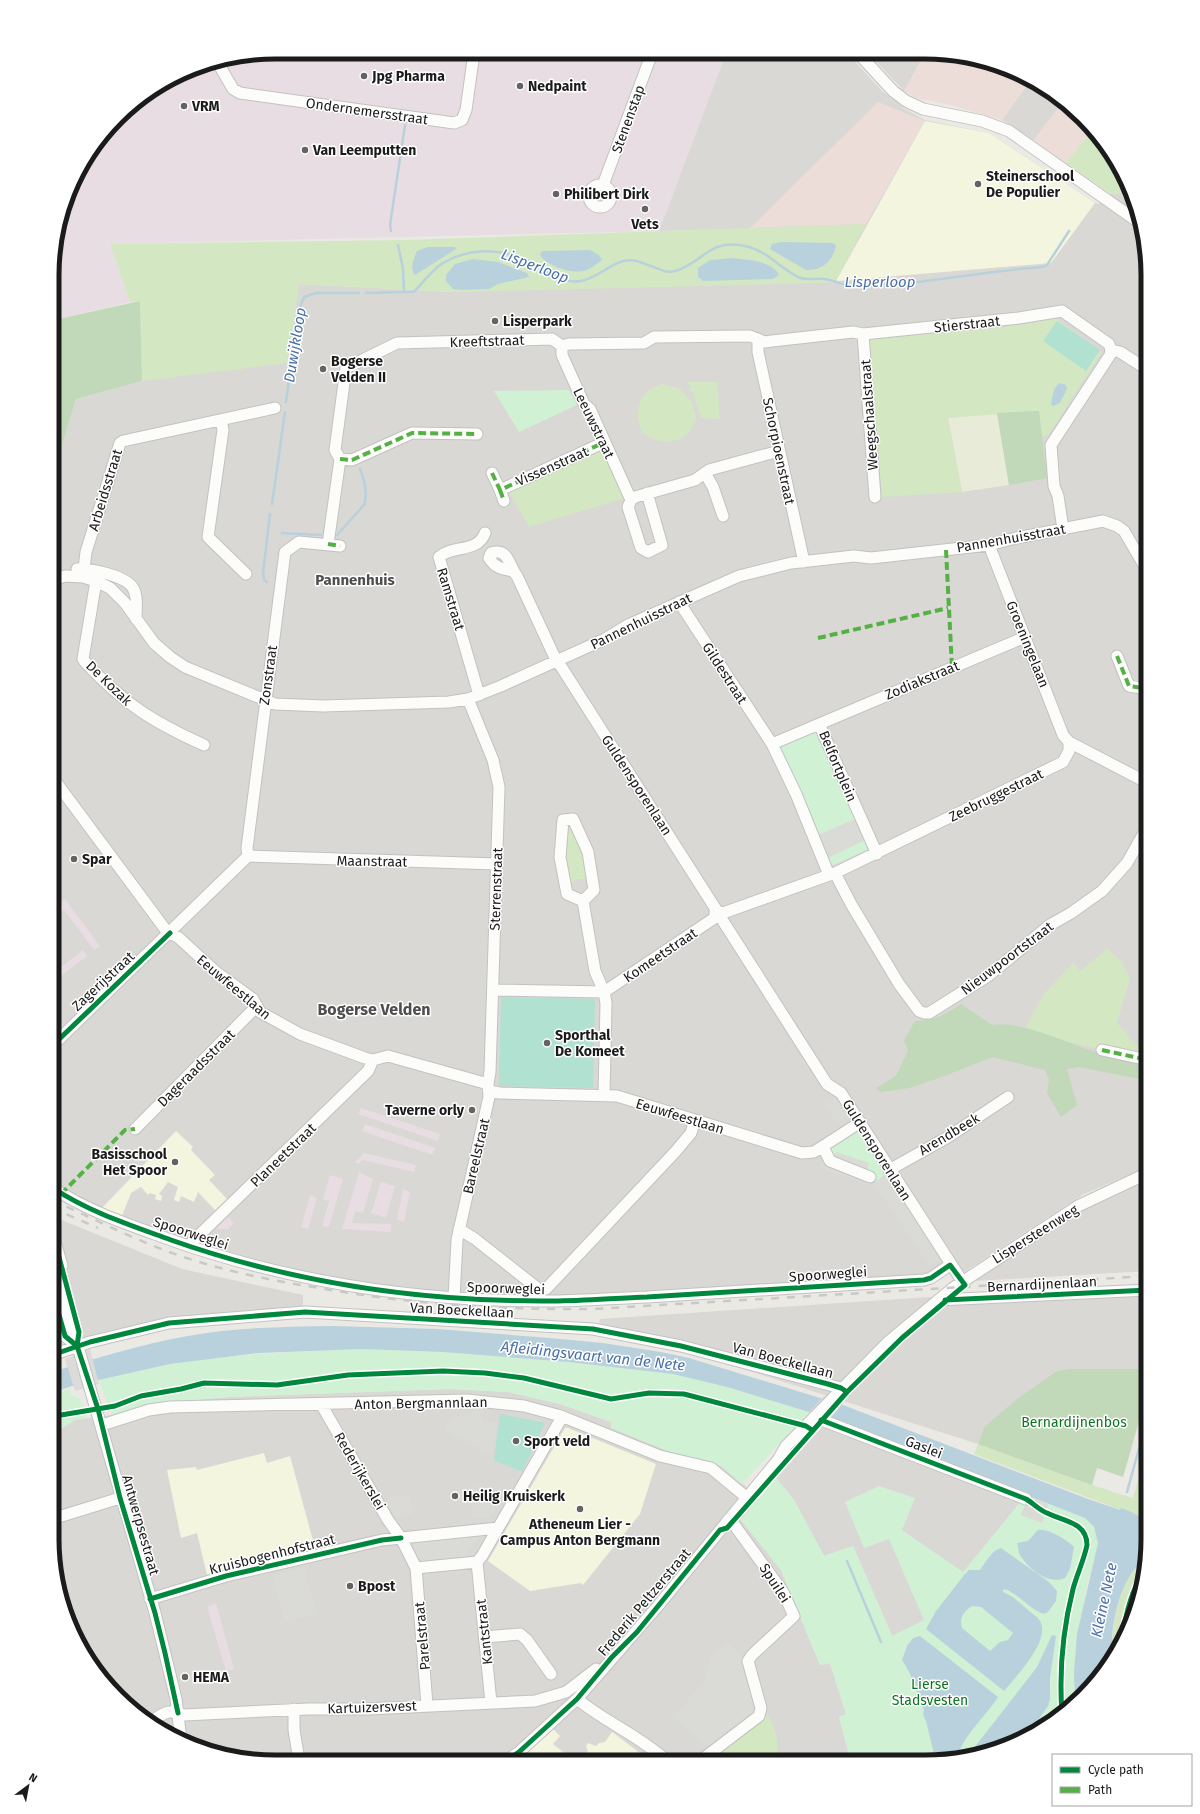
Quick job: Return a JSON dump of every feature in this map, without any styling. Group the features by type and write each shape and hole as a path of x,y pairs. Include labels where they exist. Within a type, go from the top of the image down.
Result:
{"street":[{"name":"Ondernemersstraat","path":"220,66 233,89 240,93 454,123 462,120 466,110 473,59"},
{"name":"Stenenstap","path":"603,185 650,59"},
{"path":"864,59 893,91 906,101 923,109 982,121 1009,131 1134,219"},
{"name":"Stierstraat","path":"808,337 853,332 863,334 1019,318 1062,311 1109,344 1111,350"},
{"name":"Weegschaalstraat","path":"863,334 875,497"},
{"name":"Kreeftstraat","path":"328,544 340,460 335,450 346,368 397,343 552,339 562,346 569,344 644,343 654,337 750,336 772,341 808,337"},
{"name":"Schorpioenstraat","path":"758,339 758,352 804,562"},
{"name":"Leeuwstraat","path":"562,346 562,355 584,404 590,409 631,500 628,507 641,548 648,552 662,545 647,493"},
{"path":"1063,529 1058,496 1054,486 1051,445 1110,355 1111,350 1120,352 1141,366"},
{"name":"Arbeidsstraat","path":"84,568 86,552 120,443 123,441 275,408"},
{"path":"221,420 223,430 208,537 246,574"},
{"path":"340,460 352,460 412,433 477,434"},
{"name":"Vissenstraat","path":"500,490 605,442"},
{"path":"631,500 647,493 695,480 705,473 779,451"},
{"path":"705,473 713,486 723,516"},
{"name":"Vissenstraat","path":"492,474 504,501"},
{"name":"Pannenhuisstraat","path":"59,578 64,576 83,577 96,581 116,594 154,643 185,667 275,704 323,706 449,702 468,699 605,639 628,625 739,576 779,565 854,556 871,558 988,546 1016,538 1103,521 1117,526 1124,531 1141,558"},
{"name":"Ramstraat","path":"479,695 439,556 445,552 464,549 478,543 483,539 485,533"},
{"name":"Zonstraat","path":"248,856 264,700 284,552 299,542 340,546"},
{"name":"Groeningelaan","path":"988,546 1063,735 1069,742"},
{"path":"84,568 115,577 127,582 133,587 135,592 136,620"},
{"name":"Pannenhuisstraat","path":"64,576 69,571 84,568"},
{"name":"Guldensporenlaan","path":"513,571 517,576 556,660 827,1084 841,1093 950,1265"},
{"name":"De Kozak","path":"96,581 83,659 104,682 132,706 151,719 204,745"},
{"name":"Gildestraat","path":"679,602 772,744"},
{"name":"Zodiakstraat","path":"820,724 1024,637"},
{"path":"1117,656 1129,686 1141,688"},
{"name":"Sterrenstraat","path":"468,699 493,760 499,787 490,1072 488,1087"},
{"name":"Belfortplein","path":"772,744 820,724 877,854"},
{"path":"1069,742 1141,779"},
{"name":"Zeebruggestraat","path":"832,874 877,854 1063,762 1069,751 1069,742"},
{"path":"772,744 832,874"},
{"name":"Eeuwfeestlaan","path":"59,786 158,921 216,972 253,999 260,1012 300,1034 373,1060 388,1056 488,1087 500,1093 617,1096 802,1153 814,1152 859,1123"},
{"path":"573,818 588,852 594,890 582,901 567,894 560,857 563,820 573,818"},
{"name":"Nieuwpoortstraat","path":"832,874 883,955 883,960 899,984 919,1011 929,1013 988,976 1050,925 1071,914 1102,891 1127,863 1141,838"},
{"name":"Maanstraat","path":"248,856 497,864"},
{"name":"Zagerijstraat","path":"59,1039 248,856"},
{"name":"Komeetstraat","path":"604,992 719,915 832,874"},
{"path":"582,901 595,971 604,992 606,1003 604,1095"},
{"path":"493,990 604,992"},
{"name":"Dageraadsstraat","path":"135,1129 257,1006"},
{"path":"1102,1050 1141,1058"},
{"name":"Planeetstraat","path":"188,1246 368,1071 373,1060"},
{"name":"Bareelstraat","path":"454,1298 457,1240 488,1087"},
{"name":"Arendbeek","path":"889,1170 948,1137 1008,1097"},
{"path":"538,1290 546,1288 658,1171 691,1134 695,1120"},
{"path":"822,1147 830,1161 870,1177"},
{"name":"Lispersteenweg","path":"841,1388 886,1343 962,1281 1078,1206 1141,1176"},
{"name":"Spoorweglei","path":"59,1192 102,1214 188,1246 277,1272 328,1283 454,1298 540,1301 751,1292 924,1280 931,1278 950,1265"},
{"path":"459,1229 475,1239 538,1290 540,1301"},
{"path":"59,1257 79,1332 78,1350"},
{"path":"950,1265 962,1281"},
{"name":"Antwerpsestraat","path":"59,1282 78,1350 102,1425 120,1498 165,1653 178,1713 180,1733"},
{"name":"Bernardijnenlaan","path":"938,1300 1141,1290"},
{"name":"Van Boeckellaan","path":"59,1354 78,1350 169,1323 305,1312 593,1329 681,1346 841,1388"},
{"path":"59,1315 65,1336 78,1350"},
{"name":"Frederik Peltzerstraat","path":"515,1755 578,1699 612,1657 645,1622 746,1497 778,1460 786,1446 841,1388"},
{"name":"Anton Bergmannlaan","path":"102,1425 149,1410 170,1407 480,1400 524,1406 562,1417 660,1456 711,1468 746,1497"},
{"name":"Rederijkerslei","path":"320,1404 388,1520 401,1538 416,1568"},
{"name":"Gaslei","path":"815,1416 1026,1498"},
{"path":"416,1568 477,1562 562,1417"},
{"path":"59,1517 120,1498"},
{"name":"Spuilei","path":"708,1755 758,1718 761,1713 761,1708 748,1661 752,1655 794,1616 783,1592 735,1526 728,1520"},
{"name":"Kruisbogenhofstraat","path":"150,1599 226,1576 382,1540 498,1528"},
{"name":"Kantstraat","path":"477,1562 492,1702"},
{"name":"Parelstraat","path":"416,1568 427,1705"},
{"path":"485,1637 520,1634 527,1640 551,1674"},
{"name":"Frederik Peltzerstraat","path":"561,1694 580,1682 612,1657"},
{"path":"580,1682 578,1687 578,1699 591,1710 659,1755"},
{"path":"561,1694 561,1697 565,1703 563,1711"},
{"name":"Kartuizersvest","path":"155,1719 167,1711 184,1715 294,1709 368,1709 535,1701 561,1694"},
{"path":"294,1709 294,1730 298,1755"}],"shaded area":[{"path":"261,59 724,59 659,231 110,244 130,302 59,319 59,261 66,219 75,193 88,167 95,155 122,122 155,95 193,75 219,66"},
{"path":"724,59 853,59 882,91 905,109 925,120 989,133 1095,203 1098,204 1111,194 1125,193 1134,219 1141,261 1141,1170 1084,1194 963,1273 729,1290 557,1298 465,1295 400,1288 275,1268 98,1211 59,1188 59,455 76,399 142,381 299,284 452,292 819,228 659,231"},
{"path":"874,59 922,59 904,91"},
{"path":"922,59 939,59 981,66 1007,75 1027,85 1002,120 951,105 916,98 904,91"},
{"path":"1027,85 1045,95 1059,107 1034,140 1002,120"},
{"path":"878,102 925,121 866,224 750,228"},
{"path":"1059,107 1078,122 1088,135 1066,163 1034,140"},
{"name":"Steinerschool De Populier","path":"925,121 989,133 1095,203 1051,263 836,281"},
{"path":"1057,321 1100,350 1086,371 1043,341"},
{"path":"997,413 1009,485 962,492 948,418"},
{"path":"855,819 865,840 828,858 818,835"},
{"path":"65,899 100,946 94,950 64,910 59,913 59,904"},
{"path":"83,950 87,956 61,976 59,974 59,969"},
{"name":"Sporthal De Komeet","path":"501,997 595,999 593,1088 499,1086"},
{"path":"835,1099 847,1117 837,1123 825,1105"},
{"path":"361,1108 440,1134 438,1141 358,1114"},
{"path":"365,1124 435,1148 433,1155 362,1131"},
{"name":"Basisschool Het Spoor","path":"176,1131 193,1147 191,1150 215,1175 209,1180 227,1199 215,1210 198,1192 194,1202 181,1196 179,1202 174,1200 178,1187 168,1182 159,1194 162,1196 161,1201 155,1199 156,1195 150,1193 148,1195 141,1187 131,1193 122,1216 102,1208"},
{"path":"825,1150 834,1158 836,1152 869,1163 867,1171 875,1182 887,1174 940,1258 929,1266 876,1187 819,1169"},
{"path":"364,1153 416,1165 414,1172 363,1160 358,1164 355,1162"},
{"path":"359,1172 373,1179 363,1213 355,1211 352,1223 391,1224 391,1232 342,1229"},
{"path":"330,1175 343,1179 329,1227 322,1226 329,1201 323,1199"},
{"path":"381,1182 395,1186 386,1218 371,1213"},
{"path":"1141,1183 1141,1271 975,1281 978,1276 1077,1212"},
{"path":"403,1189 410,1192 404,1222 397,1219"},
{"path":"310,1195 317,1198 308,1229 301,1227"},
{"path":"228,1217 234,1223 228,1229 216,1229"},
{"path":"59,1219 182,1269 303,1295 303,1306 167,1322 84,1341 59,1243"},
{"path":"1141,1288 1141,1369 1057,1371 984,1427 978,1444 599,1323 600,1319 930,1297"},
{"path":"59,1329 63,1344 59,1346"},
{"path":"450,1389 508,1392 560,1404 611,1422 694,1458 707,1460 721,1466 760,1498 741,1520 781,1570 820,1665 830,1663 846,1714 839,1717 849,1755 261,1755 233,1751 206,1744 167,1726 155,1719 122,1692 95,1659 81,1634 70,1608 63,1581 59,1553 59,1430 75,1420 112,1415 163,1403 229,1397"},
{"path":"475,1407 484,1408 482,1421 497,1423 493,1456 444,1431 452,1416 470,1417"},
{"name":"Sport veld","path":"500,1414 545,1423 522,1472 494,1460"},
{"path":"824,1425 1023,1499 924,1621 892,1636 853,1546 824,1556 794,1500 776,1478"},
{"name":"Atheneum Lier - Campus Anton Bergmann","path":"565,1428 656,1464 640,1514 583,1585 581,1583 530,1591 488,1561"},
{"path":"264,1453 267,1463 290,1456 315,1548 207,1575 197,1533 181,1538 167,1470 196,1467 197,1470"},
{"path":"471,1484 501,1494 490,1518 473,1518"},
{"path":"410,1495 413,1514 394,1517 387,1497"},
{"path":"1028,1497 1048,1504 1042,1523 1021,1515"},
{"path":"479,1536 464,1559 409,1564 399,1550 401,1542"},
{"path":"304,1567 316,1614 284,1622 272,1575"},
{"path":"216,1603 234,1669 226,1671 207,1607"},
{"path":"727,1642 744,1659 757,1714 711,1750 673,1717 702,1684 712,1656"},
{"path":"553,1729 560,1736 553,1744 567,1755 525,1755"},
{"path":"612,1732 642,1755 585,1755 588,1751 586,1746 588,1743 596,1746 599,1743 605,1742"}],"green space":[{"path":"1088,135 1105,155 1125,193 1111,194 1066,163"},
{"path":"866,224 836,281 824,283 452,292 299,284 288,363 142,381 140,301 130,302 110,244 406,240"},
{"path":"140,301 142,381 76,399 59,455 59,319"},
{"path":"1033,318 1055,318 1102,352 1049,434 1042,437 1039,411 948,418 962,492 882,497 869,339 987,329 1029,323"},
{"path":"717,382 720,419 701,418 693,393 689,390 691,386 687,383"},
{"path":"662,384 679,388 692,402 696,419 688,434 677,440 665,442 648,437 641,429 638,419 638,409 641,399 652,388"},
{"path":"569,390 577,405 519,432 494,391"},
{"path":"1039,411 1047,478 1009,485 997,413"},
{"path":"601,447 625,498 529,527 508,489"},
{"path":"816,731 869,849 831,866 779,746"},
{"path":"565,821 572,821 586,852 590,880 578,879 567,886 562,856"},
{"path":"1107,949 1121,961 1130,978 1117,1023 1141,1050 1141,1058 1069,1042 1025,1029 1044,994 1073,963 1080,971"},
{"path":"961,1004 992,1025 1012,1025 1049,1035 1089,1050 1141,1061 1141,1079 1079,1067 1067,1069 1077,1105 1061,1117 1047,1093 1049,1079 1045,1070 993,1057 909,1088 881,1092 876,1088 896,1076 908,1051 904,1040 915,1021 940,1016"},
{"path":"855,1131 861,1133 887,1174 875,1182 869,1172 836,1152 833,1159 829,1147"},
{"path":"361,1349 472,1353 569,1361 673,1374 727,1387 809,1412 742,1484 721,1466 707,1460 680,1456 611,1428 611,1422 560,1404 508,1392 450,1389 229,1397 163,1403 112,1415 99,1380 166,1365 206,1359 303,1351"},
{"name":"Bernardijnenbos","path":"1070,1369 1141,1369 1141,1407 1138,1425 1123,1477 1097,1468 1092,1485 978,1444 984,1427 1017,1399 1057,1371"},
{"path":"70,1388 71,1395 80,1399 86,1418 75,1420 59,1430 59,1394"},
{"path":"978,1444 1133,1498 1141,1469 1141,1516 1134,1515 1126,1509 1121,1510 974,1454"},
{"name":"Lierse Stadsvesten","path":"776,1478 794,1500 824,1556 853,1546 892,1636 924,1620 889,1539 864,1548 845,1502 879,1486 915,1498 902,1530 963,1572 1023,1499 1025,1494 1085,1518 1094,1527 1098,1537 1098,1546 1087,1585 1074,1672 1075,1695 1045,1719 1035,1725 1048,1706 1050,1699 1052,1636 1037,1667 972,1750 939,1755 849,1755 839,1717 846,1714 830,1663 820,1665 781,1570 741,1520"},
{"path":"1139,1565 1130,1608 1111,1648 1118,1604 1129,1577"},
{"path":"768,1714 775,1731 777,1755 715,1755"}],"water":[{"path":"781,242 832,243 836,245 835,251 826,264 817,269 806,270 770,249 772,244"},
{"path":"428,247 455,247 456,249 415,275 412,266 417,251"},
{"path":"590,250 599,255 602,260 588,269 578,272 559,268 547,262 540,255 542,251"},
{"path":"732,258 751,260 771,266 779,275 773,279 703,281 698,277 698,268 710,260"},
{"path":"473,259 498,262 527,273 529,277 498,284 489,289 453,289 446,281 446,275 455,264"},
{"path":"1059,383 1066,385 1067,389 1060,403 1053,406 1051,404 1054,392"},
{"path":"332,1326 438,1329 603,1343 689,1358 843,1405 1088,1499 1120,1510 1121,1508 1125,1509 1141,1516 1139,1564 1133,1571 1123,1589 1112,1632 1111,1648 1105,1659 1075,1695 1074,1672 1077,1634 1098,1543 1094,1527 1085,1518 832,1419 727,1387 673,1374 569,1362 443,1352 361,1349 259,1353 170,1364 72,1386 59,1391 59,1370 154,1343 206,1333 260,1328"},
{"path":"1038,1530 1052,1533 1067,1541 1074,1547 1070,1569 1065,1578 1053,1580 1041,1576 1030,1568 1019,1553 1017,1543 1028,1541"},
{"path":"1001,1548 1049,1582 1057,1591 1056,1601 1048,1612 1044,1614 1005,1589 1003,1590 1003,1592 1016,1600 1037,1617 1041,1623 1042,1631 1040,1640 1030,1659 1004,1691 926,1629 936,1611 965,1574 969,1570 980,1570 989,1557","holes":["972,1606 981,1607 1013,1633 1008,1640 1000,1642 990,1651 962,1628 961,1624 963,1615 967,1610"]},
{"path":"1052,1635 1056,1636 1050,1678 1050,1699 1048,1706 1035,1725 1007,1739 972,1750 1037,1667"},
{"path":"920,1636 998,1697 969,1734 959,1752 934,1755 926,1721 923,1715 924,1710 912,1678 902,1660 907,1646 913,1638"}],"pier":[{"path":"90,1349 99,1384 75,1391 65,1359"},
{"path":"824,1396 843,1403 831,1418 809,1412"}],"waterway":[{"name":"Duwijkloop","path":"391,231 390,225 405,125"},
{"name":"Lisperloop","path":"404,292 414,292 431,273 443,263 467,253 490,251 514,256 526,260 557,277 574,282 587,280 617,263 630,260 641,262 665,271 675,271 693,263 714,248 733,244 760,251 791,273 801,278 827,279 847,285 921,282 1043,267 1047,265 1069,231"},
{"name":"Duwijkloop","path":"366,293 404,292 403,269 398,245"},
{"name":"Duwijkloop","path":"286,402 299,309 304,297 316,293 359,293"},
{"name":"Duwijkloop","path":"272,504 285,412"},
{"name":"Duwijkloop","path":"337,535 364,505 366,491 360,469"},
{"name":"Duwijkloop","path":"267,582 264,580 263,573 270,514"},
{"name":"Duwijkloop","path":"282,533 321,535"},
{"path":"1127,1492 1141,1441"},
{"path":"847,1561 881,1642"}],"railway":[{"path":"59,1203 172,1253 244,1274 353,1294 455,1305 593,1309 1141,1276"},
{"path":"59,1211 98,1228"}],"marked path":[{"path":"340,459 352,460 412,433 477,434"},
{"path":"492,473 500,490 605,442"},
{"path":"500,490 504,501"},
{"path":"328,544 340,546"},
{"path":"946,550 952,668"},
{"path":"818,638 948,608"},
{"path":"1117,656 1129,686 1141,688"},
{"path":"1102,1050 1141,1058"},
{"path":"61,1194 125,1130 135,1129"}],"cycle path":[{"path":"59,1039 170,933"},
{"path":"59,1192 95,1211 125,1223 217,1255 264,1268 359,1287 456,1298 576,1301 924,1280 931,1278 950,1265 965,1285 902,1338 847,1392 727,1528 720,1530 637,1632 612,1657 577,1699 515,1755"},
{"path":"59,1257 79,1332 77,1346 98,1409 120,1498 155,1613 178,1713"},
{"path":"945,1300 1141,1290"},
{"path":"59,1353 90,1342 169,1323 305,1312 593,1329 681,1346 828,1384 841,1388 847,1392"},
{"path":"59,1315 65,1336 77,1346"},
{"path":"59,1416 115,1406 141,1396 181,1389 204,1383 277,1385 348,1375 443,1371 485,1373 524,1378 611,1399 649,1393 684,1394 806,1426 812,1430"},
{"path":"821,1420 1026,1499 1044,1512 1073,1523 1083,1531 1086,1537 1087,1545 1073,1589 1064,1635 1061,1683 1061,1706"},
{"path":"150,1599 226,1576 382,1540 401,1538"},
{"path":"1126,1618 1131,1597 1136,1587"}],"place":[{"name":"Jpg Pharma","path":"364,76"},
{"name":"Nedpaint","path":"520,86"},
{"name":"VRM","path":"184,106"},
{"name":"Van Leemputten","path":"305,150"},
{"name":"Steinerschool De Populier","path":"978,184"},
{"name":"Philibert Dirk","path":"556,194"},
{"name":"Vets","path":"645,209"},
{"name":"Lisperpark","path":"495,321"},
{"name":"Bogerse Velden II","path":"323,369"},
{"name":"Spar","path":"74,859"},
{"name":"Sporthal De Komeet","path":"547,1043"},
{"name":"Taverne orly","path":"472,1110"},
{"name":"Basisschool Het Spoor","path":"175,1162"},
{"name":"Sport veld","path":"516,1441"},
{"name":"Heilig Kruiskerk","path":"455,1496"},
{"name":"Atheneum Lier - Campus Anton Bergmann","path":"580,1509"},
{"name":"Bpost","path":"350,1586"},
{"name":"HEMA","path":"185,1677"}],"district":[{"name":"Pannenhuis","path":"355,580"},
{"name":"Bogerse Velden","path":"374,1009"}],"water label":[{"name":"Afleidingsvaart van de Nete","path":"593,1356"},
{"name":"Kleine Nete","path":"1104,1600"}]}
